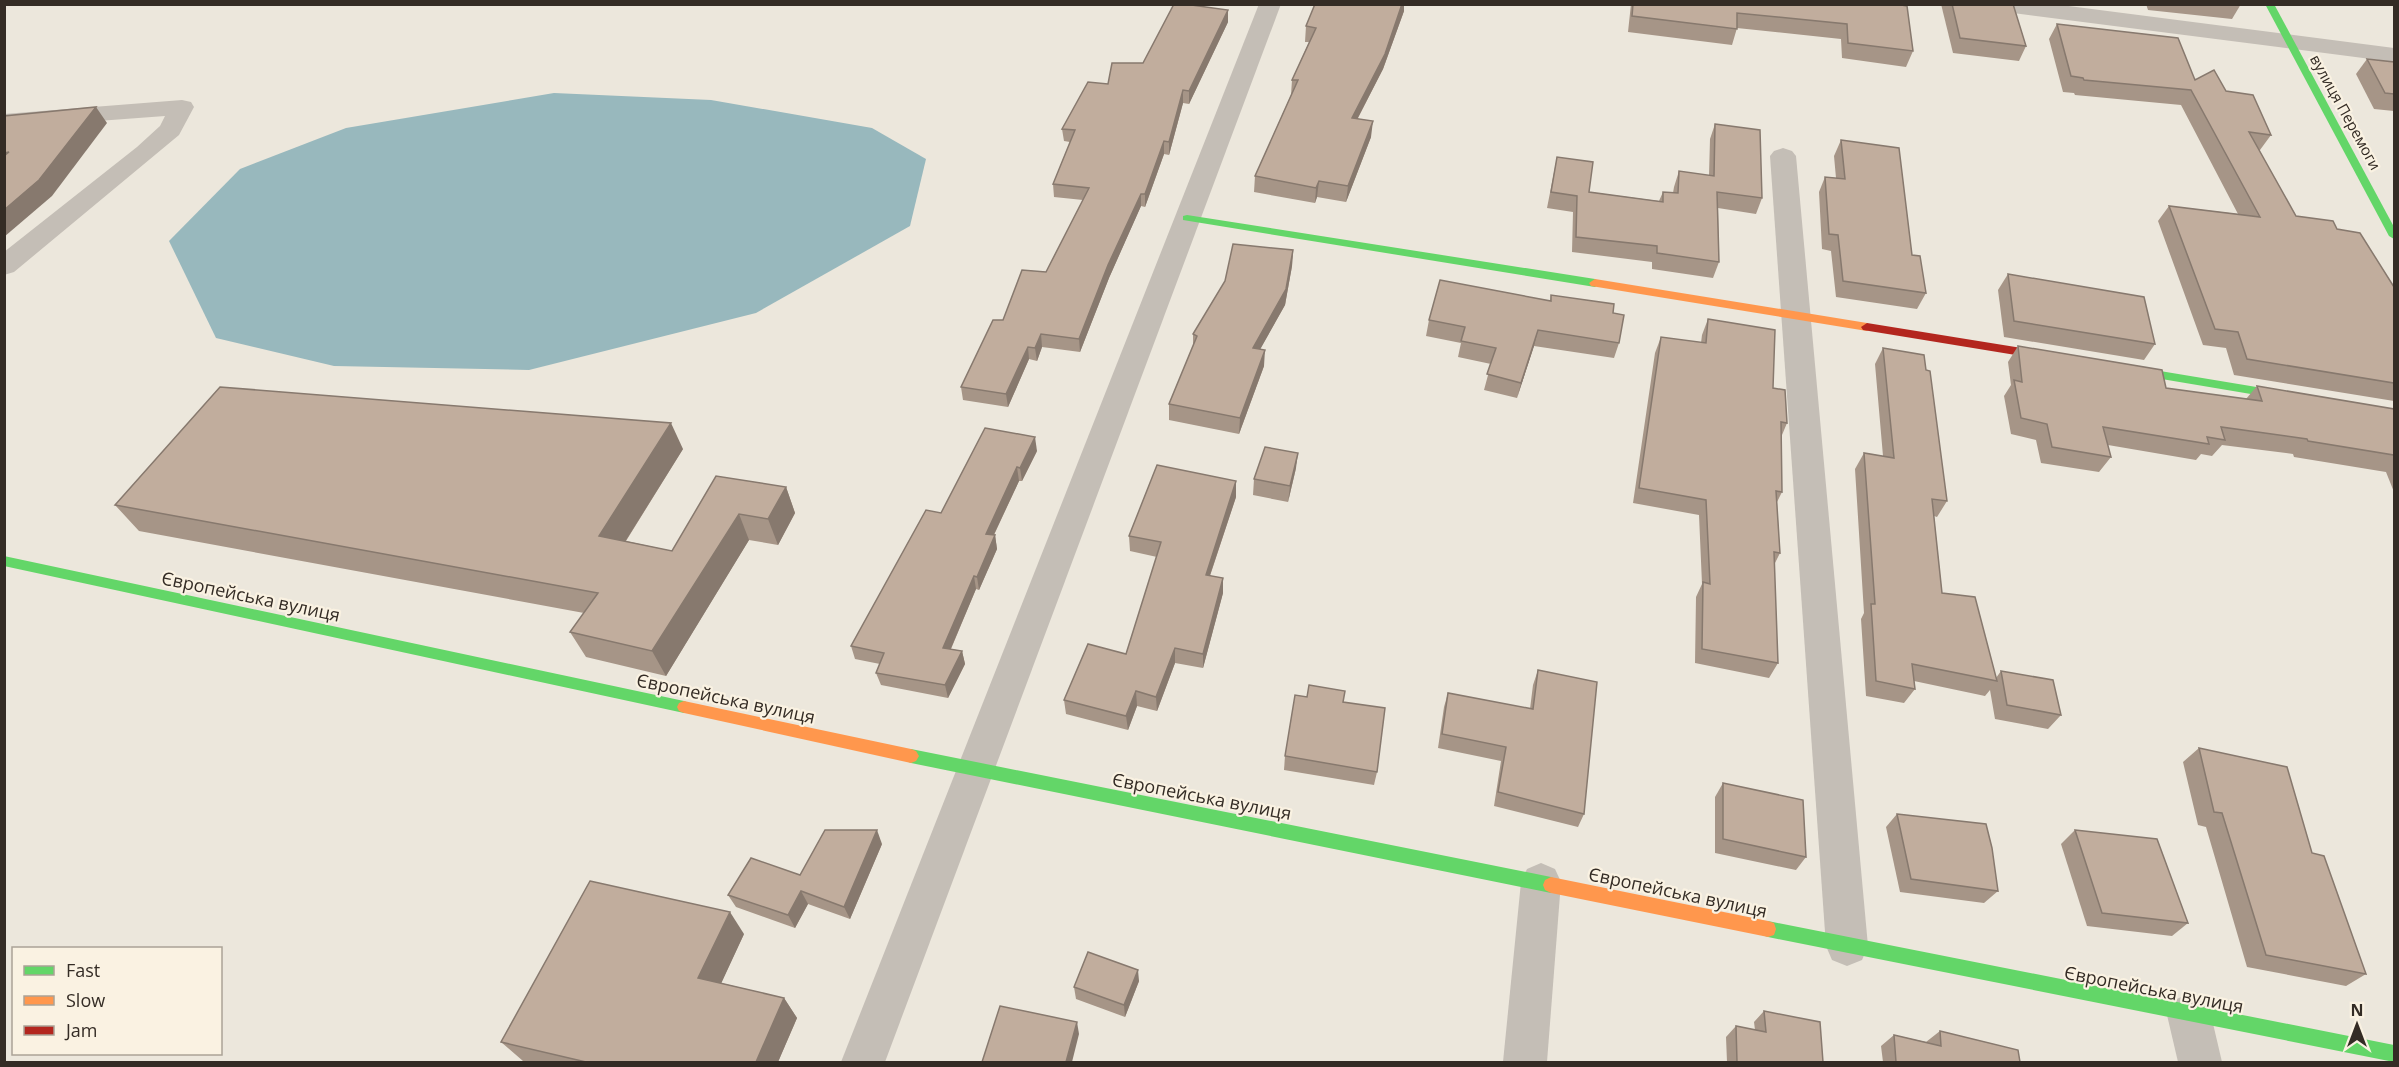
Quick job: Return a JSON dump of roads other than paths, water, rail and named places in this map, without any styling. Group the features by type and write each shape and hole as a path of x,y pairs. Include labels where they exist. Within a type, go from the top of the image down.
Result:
{"street":[{"path":"863,1062 1270,4"},
{"path":"1998,4 2394,55"},
{"name":"вулиця Перемоги","path":"2269,4 2394,236"},
{"path":"4,121 182,107 170,130 146,152 4,266"},
{"path":"1783,156 1847,946"},
{"path":"1187,218 2077,361"},
{"path":"2100,365 2312,400"},
{"name":"Європейська вулиця","path":"4,561 975,770 1541,882 2188,1015 2394,1054"},
{"path":"1525,1062 1541,882"},
{"path":"2188,1015 2200,1062"}],"water":[{"path":"554,93 711,100 872,128 926,159 910,226 756,313 529,370 334,366 216,338 169,241 240,169 346,128"}]}
